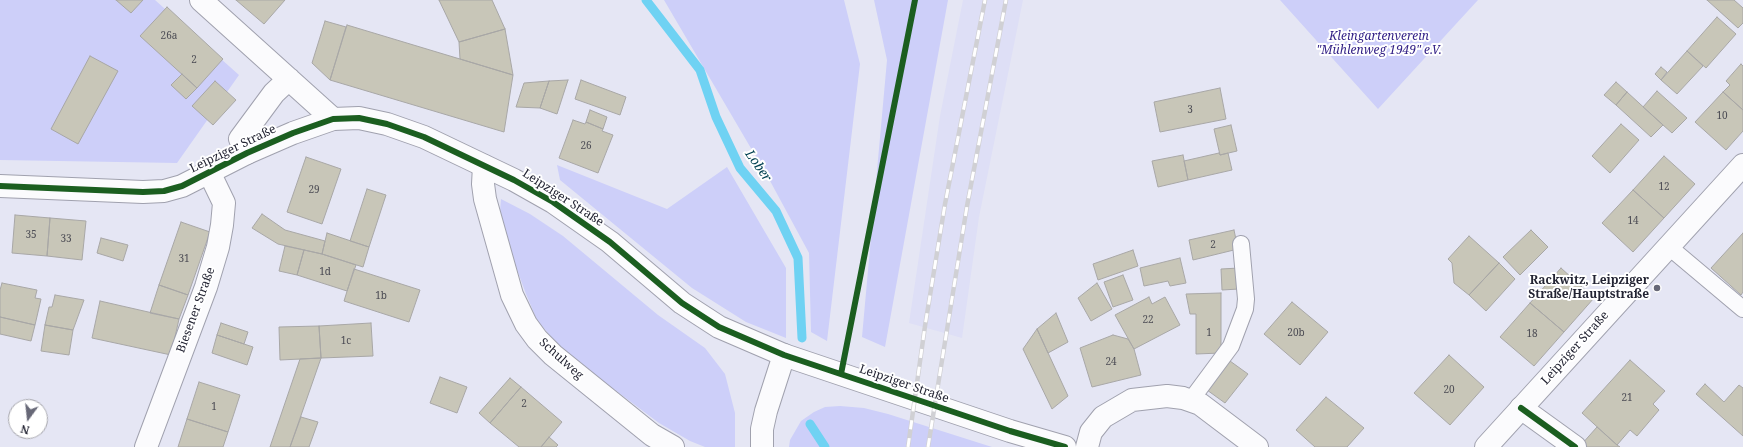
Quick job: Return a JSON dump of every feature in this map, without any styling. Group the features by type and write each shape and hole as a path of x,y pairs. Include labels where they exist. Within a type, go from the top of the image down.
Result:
{"street":[{"path":"201,0 334,119"},
{"path":"247,153 240,139 274,93 289,79"},
{"name":"Leipziger Straße","path":"0,186 143,192 164,191 182,186 247,153 293,133 334,119 359,118 387,124 424,137 514,180 553,202 610,242 682,303 719,327 784,355 1010,431 1065,447"},
{"name":"Leipziger Straße","path":"1486,447 1743,165"},
{"name":"Schulweg","path":"484,166 483,184 485,199 512,295 526,324 537,339 553,355 652,435 673,447"},
{"name":"Biesener Straße","path":"146,447 200,302 218,247 224,203 209,172"},
{"path":"762,447 762,429 766,411 784,355"},
{"path":"1087,447 1091,432 1103,417 1132,400 1167,396 1183,398 1200,404 1257,447"},
{"path":"1521,408 1576,447"}],"lane":[{"path":"1191,400 1231,346 1245,309 1246,299 1241,244"},
{"path":"1668,246 1743,309"}],"shaded area":[{"path":"963,0 1023,0 979,217 962,338 909,323 940,116"}],"green space":[{"path":"0,0 155,0 239,75 177,163 0,160"},
{"path":"664,0 844,0 860,64 827,341 811,332 809,253 769,179"},
{"path":"874,0 948,0 885,347 862,337 887,60"},
{"name":"Kleingartenverein \"Mühlenweg 1949\" e.V.","path":"1280,0 1478,0 1378,109"},
{"path":"557,165 667,209 727,167 786,268 786,338 746,322 692,288 560,180"},
{"path":"501,199 530,214 563,236 658,315 705,348 725,374 735,413 735,447 705,447 690,441 659,423 557,344 537,320 526,294 513,259 500,211"},
{"path":"840,406 864,408 888,414 992,447 789,447 790,440 801,421 814,412 825,407"}],"building":[{"path":"116,0 143,0 131,13"},
{"path":"236,0 285,0 264,24"},
{"path":"439,0 492,0 505,29 459,42"},
{"path":"1707,0 1734,0 1743,8 1743,23 1738,28"},
{"path":"167,7 223,59 197,88 140,36"},
{"path":"1717,17 1736,34 1706,68 1687,51"},
{"path":"325,21 346,27 330,80 312,63"},
{"path":"347,25 513,75 504,132 330,80"},
{"path":"505,29 513,75 460,59 459,42"},
{"path":"1687,51 1703,66 1677,94 1661,80"},
{"path":"90,56 118,71 78,144 51,129"},
{"path":"1741,64 1743,66 1743,110 1723,92 1730,85 1726,81"},
{"path":"1661,67 1667,72 1661,80 1655,74"},
{"path":"182,74 197,88 186,99 171,85"},
{"path":"568,80 557,114 540,108 549,81"},
{"path":"581,80 626,97 620,115 575,99"},
{"path":"215,81 236,100 213,125 192,106"},
{"path":"549,81 540,108 516,107 524,83"},
{"path":"1616,82 1627,92 1616,105 1604,95"},
{"path":"1220,88 1226,119 1160,132 1154,102"},
{"path":"1657,91 1687,118 1672,133 1643,107"},
{"path":"1627,92 1663,125 1651,137 1616,105"},
{"path":"1723,92 1743,110 1743,131 1726,150 1695,122"},
{"path":"590,110 607,117 603,129 586,122"},
{"path":"573,120 585,124 586,122 613,135 598,173 559,158"},
{"path":"1621,124 1639,140 1610,173 1592,156"},
{"path":"1231,125 1237,151 1220,155 1214,129"},
{"path":"1219,153 1220,155 1228,153 1232,170 1188,180 1184,161"},
{"path":"1183,155 1188,180 1158,187 1152,161"},
{"path":"1664,156 1695,184 1664,218 1633,190"},
{"path":"306,157 341,169 322,224 287,212"},
{"path":"367,189 386,195 369,247 350,241"},
{"path":"1633,190 1664,218 1633,252 1602,223"},
{"path":"262,214 285,230 325,241 322,254 278,244 252,228"},
{"path":"15,215 50,218 47,256 12,253"},
{"path":"50,218 86,221 82,260 47,256"},
{"path":"181,222 210,232 188,295 159,285"},
{"path":"1234,230 1238,249 1193,260 1189,240"},
{"path":"1531,230 1548,247 1520,275 1503,257"},
{"path":"327,233 369,247 363,267 322,254"},
{"path":"1743,233 1743,292 1741,295 1711,268"},
{"path":"1469,236 1499,263 1469,295 1454,283 1452,263 1448,259"},
{"path":"101,238 128,245 123,261 97,253"},
{"path":"285,246 304,250 297,275 279,271"},
{"path":"304,250 356,265 347,291 297,275"},
{"path":"1133,250 1138,266 1098,280 1093,264"},
{"path":"1180,258 1186,283 1170,286 1168,281 1144,286 1140,268"},
{"path":"1499,263 1515,279 1486,311 1469,295"},
{"path":"1239,268 1239,289 1222,290 1221,269"},
{"path":"1561,268 1594,298 1564,332 1530,303"},
{"path":"354,269 420,290 409,322 344,301"},
{"path":"1123,275 1133,300 1113,307 1104,282"},
{"path":"2,283 37,290 35,298 41,299 35,325 0,317 0,290"},
{"path":"1097,283 1112,309 1091,321 1078,298"},
{"path":"159,285 188,295 179,319 150,313"},
{"path":"1221,293 1221,353 1196,354 1196,314 1190,314 1186,294"},
{"path":"55,295 84,300 73,330 45,325 49,307 52,307"},
{"path":"1149,297 1152,304 1165,297 1180,325 1134,349 1115,315"},
{"path":"100,301 179,319 171,355 92,338"},
{"path":"1292,302 1328,332 1300,365 1264,334"},
{"path":"1530,303 1564,332 1534,366 1500,337"},
{"path":"1056,313 1068,342 1048,353 1037,329"},
{"path":"0,317 35,325 31,341 0,334"},
{"path":"221,323 248,332 244,344 217,335"},
{"path":"371,323 373,356 321,358 319,326"},
{"path":"45,325 73,330 69,355 41,351"},
{"path":"319,326 321,358 280,360 279,327"},
{"path":"1037,329 1068,396 1052,409 1023,349"},
{"path":"217,335 253,347 247,365 212,353"},
{"path":"1113,335 1128,339 1134,349 1141,375 1092,387 1080,348"},
{"path":"1449,355 1484,387 1450,425 1414,393"},
{"path":"321,358 290,447 270,447 300,359"},
{"path":"1630,360 1665,391 1653,404 1659,410 1637,436 1630,430 1617,445 1582,413"},
{"path":"1230,361 1248,374 1225,403 1207,390"},
{"path":"440,377 467,387 457,413 430,403"},
{"path":"510,378 521,387 490,423 479,413"},
{"path":"199,382 240,395 228,432 187,419"},
{"path":"1705,384 1724,402 1739,385 1743,388 1743,436 1696,394"},
{"path":"521,387 562,422 541,447 519,447 490,423"},
{"path":"1326,397 1364,428 1347,447 1315,447 1296,430"},
{"path":"301,417 318,422 309,447 290,447"},
{"path":"187,419 228,432 223,447 178,447"},
{"path":"1597,427 1620,447 1584,447 1581,445"},
{"path":"549,437 558,445 556,447 541,447"}],"waterway":[{"name":"Lober","path":"646,0 700,70 716,117 740,168 776,211 798,258 802,338"},
{"name":"Lober","path":"810,424 825,447"}],"railway":[{"path":"908,447 925,326 945,204 985,0"},
{"path":"928,447 967,206 1006,0"}],"cycle path":[{"path":"841,374 915,0"},
{"path":"0,186 143,192 164,191 182,186 247,153 293,133 333,119 359,118 387,124 424,137 514,180 553,202 610,242 682,303 719,327 784,355 1010,431 1065,447"},
{"path":"1521,408 1575,447"}],"place":[{"name":"Rackwitz, Leipziger Straße/Hauptstraße","path":"1657,288"}]}
